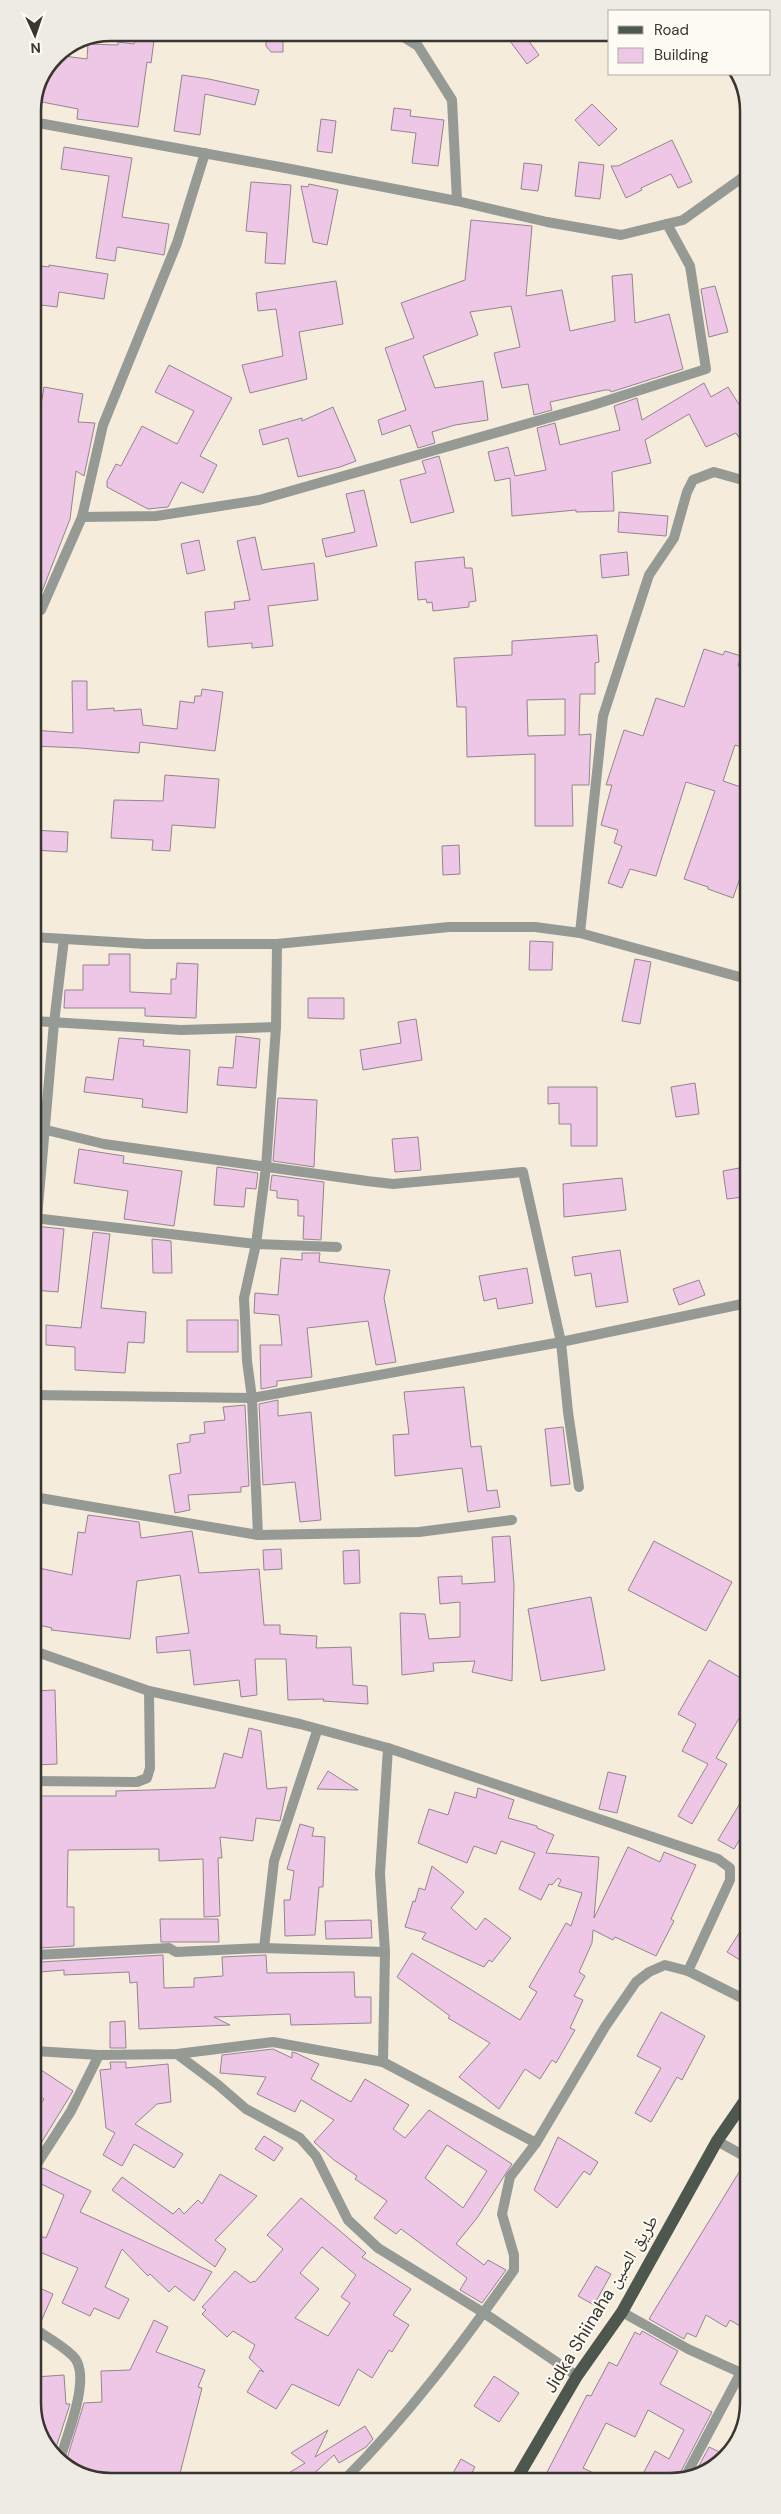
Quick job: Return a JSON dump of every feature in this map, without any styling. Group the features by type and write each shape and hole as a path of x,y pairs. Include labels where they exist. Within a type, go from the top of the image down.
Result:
{"main road":[{"name":"Jidka Shiinaha طريق الصين","path":"520,2473 577,2376 622,2312 717,2141 740,2108"}],"street":[{"path":"410,41 418,46 452,100 457,201"},
{"path":"41,124 457,201 547,222 621,235 683,220 740,178"},
{"path":"41,610 82,517 103,425 177,243 205,153"},
{"path":"82,517 156,516 259,500 590,406 706,369 690,266 667,224"},
{"path":"580,933 603,716 649,575 674,538 687,492 693,480 714,472 740,479"},
{"path":"41,938 146,944 277,944 449,927 535,928 580,933 740,977"},
{"path":"41,1164 64,939"},
{"path":"258,1535 252,1398 246,1362 244,1298 256,1244 266,1167 276,1027 277,944"},
{"path":"41,1022 181,1030 276,1027"},
{"path":"41,1128 104,1144 393,1184 523,1172 562,1342 568,1412 579,1487"},
{"path":"41,1219 256,1244 337,1247"},
{"path":"41,1395 252,1398 562,1342 740,1304"},
{"path":"41,1498 258,1535 419,1532 512,1520"},
{"path":"41,1653 149,1691 300,1724 388,1748 718,1860 730,1868 730,1880 688,1971"},
{"path":"41,1780 137,1782 147,1778 150,1768 149,1691"},
{"path":"264,1948 274,1861 317,1730"},
{"path":"383,2062 385,1952 380,1874 388,1748"},
{"path":"41,1955 168,1948 176,1952 264,1948 385,1952"},
{"path":"351,2473 391,2432 439,2373 514,2270 514,2255 502,2214 510,2177 536,2143 605,2026 636,1982 648,1972 665,1965 688,1971 740,1997"},
{"path":"41,2051 99,2055 177,2054 273,2042 383,2062 536,2143"},
{"path":"177,2054 246,2109 300,2138 316,2156 348,2220 378,2248 484,2313 577,2376"},
{"path":"41,2157 71,2111 99,2055"},
{"path":"717,2141 740,2154"},
{"path":"622,2312 688,2348 740,2372"},
{"path":"41,2333 74,2356 80,2368 81,2387 62,2452"},
{"path":"690,2469 740,2383"}],"building":[{"path":"135,41 154,41 151,63 147,62 138,127 77,119 78,109 42,102 47,84 53,72 68,57 87,59 88,46 118,45 118,42 134,44"},
{"path":"266,41 283,41 283,52 271,52 266,46"},
{"path":"510,41 529,41 539,55 527,64"},
{"path":"182,75 259,90 255,105 205,94 200,135 174,131"},
{"path":"592,104 617,129 599,146 575,120"},
{"path":"394,108 411,110 410,116 444,120 438,166 412,163 416,133 391,130"},
{"path":"321,119 336,121 332,153 317,151"},
{"path":"672,140 692,182 678,188 671,174 641,188 642,190 626,198 611,166 618,166"},
{"path":"64,147 132,158 122,217 169,224 164,255 117,247 115,261 96,258 109,176 61,169"},
{"path":"579,162 604,165 600,199 575,196"},
{"path":"524,163 542,165 538,191 521,189"},
{"path":"251,182 291,185 285,264 265,263 267,233 246,231"},
{"path":"309,184 338,190 327,245 313,242 301,186 308,187"},
{"path":"471,220 532,226 526,296 562,290 570,331 615,321 612,276 632,274 635,323 669,314 683,369 611,392 610,390 605,390 550,402 552,410 534,415 528,384 502,388 494,353 520,347 511,306 470,312 478,335 423,356 435,388 483,381 488,420 455,425 432,432 435,443 418,448 410,425 382,435 378,420 406,410 385,348 414,338 401,303 465,280"},
{"path":"49,265 108,274 104,299 59,292 57,307 41,305 41,266 49,267"},
{"path":"336,281 343,324 299,332 307,379 250,393 242,365 283,356 276,309 258,311 256,293"},
{"path":"715,286 728,332 709,337 701,289"},
{"path":"169,365 232,398 200,456 217,465 203,493 181,482 168,507 148,509 107,487 107,481 116,464 121,466 142,426 177,444 194,411 155,392"},
{"path":"704,383 711,397 728,387 740,406 740,439 736,433 706,447 689,414 645,440 651,463 612,472 614,511 576,512 576,510 512,516 510,478 495,481 488,452 508,447 515,476 546,470 537,428 555,423 560,445 620,430 614,406 637,398 642,420"},
{"path":"44,387 83,394 78,422 95,423 84,476 76,471 70,519 41,594 41,458 41,405"},
{"path":"333,407 356,461 340,467 298,477 288,438 263,445 259,430 302,418 302,421"},
{"path":"439,456 454,512 411,523 400,480 426,473 422,461"},
{"path":"364,490 377,546 326,557 322,539 355,532 346,494"},
{"path":"619,512 668,516 666,536 618,532"},
{"path":"255,537 262,570 314,563 318,600 268,606 273,646 252,648 252,643 208,647 205,612 235,609 234,602 250,600 237,541"},
{"path":"199,540 205,570 187,574 181,544"},
{"path":"627,552 629,575 602,578 600,555"},
{"path":"464,557 465,568 472,568 476,601 469,602 469,607 433,611 432,602 427,603 426,599 418,600 415,562"},
{"path":"597,635 599,662 595,663 595,694 580,694 579,735 591,734 589,785 572,785 573,826 535,826 535,754 467,757 466,707 457,707 454,658 512,655 512,641","holes":["565,699 565,735 528,736 527,700"]},
{"path":"704,649 723,655 725,651 740,656 738,666 740,666 740,747 735,745 723,781 740,787 740,878 733,898 684,879 715,791 686,782 656,876 630,869 622,888 608,883 622,846 614,843 618,830 601,825 612,785 606,785 624,730 643,736 656,698 684,707"},
{"path":"72,681 87,681 87,710 141,709 143,725 177,729 180,701 194,703 195,696 201,696 202,689 223,692 215,751 140,742 139,753 41,746 41,731 73,733"},
{"path":"165,775 219,779 215,828 172,825 170,851 152,850 153,840 111,838 114,800 163,801"},
{"path":"41,830 68,832 67,852 41,850"},
{"path":"459,845 460,874 443,875 442,846"},
{"path":"530,941 553,942 552,970 529,970"},
{"path":"109,954 130,954 130,992 171,994 171,979 176,979 177,963 198,964 196,1018 145,1016 145,1008 64,1008 65,990 83,990 83,965 109,965"},
{"path":"635,959 651,962 640,1024 622,1021"},
{"path":"308,998 344,998 344,1019 308,1018"},
{"path":"416,1019 422,1060 363,1070 360,1050 401,1043 398,1022"},
{"path":"236,1036 260,1039 256,1088 217,1085 219,1067 233,1068"},
{"path":"119,1038 144,1040 143,1046 190,1050 187,1113 142,1107 143,1099 84,1092 86,1077 113,1080"},
{"path":"695,1083 699,1114 676,1117 671,1087"},
{"path":"548,1087 597,1087 597,1146 571,1146 571,1124 559,1124 559,1103 548,1104"},
{"path":"278,1098 317,1100 314,1167 273,1161"},
{"path":"418,1137 421,1170 395,1172 392,1139"},
{"path":"79,1149 124,1156 123,1163 182,1171 174,1226 124,1219 128,1191 74,1183"},
{"path":"217,1167 258,1173 256,1189 246,1188 244,1207 214,1205"},
{"path":"739,1168 740,1197 727,1199 723,1171"},
{"path":"272,1175 324,1182 321,1240 303,1239 304,1216 298,1216 298,1200 277,1198 277,1191 270,1190"},
{"path":"622,1178 626,1210 564,1217 563,1184"},
{"path":"41,1227 64,1229 58,1292 41,1291"},
{"path":"93,1232 110,1234 101,1308 146,1312 144,1343 128,1342 125,1373 75,1370 75,1347 46,1345 46,1325 81,1328"},
{"path":"152,1239 171,1241 172,1273 153,1273"},
{"path":"620,1250 628,1302 596,1307 591,1273 575,1276 572,1257"},
{"path":"302,1253 320,1253 319,1262 390,1270 384,1298 396,1362 376,1365 368,1321 307,1328 312,1377 277,1381 277,1386 261,1389 260,1345 282,1345 279,1315 254,1313 255,1293 278,1295 281,1258 302,1260"},
{"path":"527,1268 533,1303 498,1309 496,1298 484,1301 479,1276"},
{"path":"699,1280 705,1295 679,1305 673,1289"},
{"path":"187,1320 238,1320 238,1352 187,1352"},
{"path":"464,1387 471,1447 481,1446 487,1491 497,1490 500,1507 468,1512 462,1468 395,1476 393,1435 409,1434 404,1392"},
{"path":"278,1400 278,1416 311,1412 321,1520 300,1522 295,1482 263,1485 259,1404"},
{"path":"245,1405 249,1486 241,1487 241,1492 188,1495 190,1510 175,1513 169,1475 181,1473 177,1444 190,1442 190,1435 205,1433 204,1422 225,1420 223,1407"},
{"path":"563,1427 570,1484 551,1486 545,1429"},
{"path":"88,1515 139,1522 141,1538 192,1531 199,1573 259,1569 264,1625 280,1625 280,1634 317,1636 316,1648 351,1647 353,1685 367,1686 368,1704 323,1701 324,1699 288,1700 286,1659 255,1659 257,1695 241,1697 239,1680 194,1685 190,1650 157,1653 156,1637 189,1633 180,1575 137,1581 130,1639 51,1630 52,1628 41,1626 41,1568 72,1575 78,1532 85,1533"},
{"path":"510,1536 514,1585 512,1681 472,1672 475,1661 433,1663 434,1671 402,1675 400,1613 425,1614 429,1639 460,1637 460,1602 440,1604 438,1577 462,1576 462,1584 495,1582 492,1537"},
{"path":"654,1541 732,1582 706,1631 628,1590"},
{"path":"281,1549 282,1569 264,1570 263,1550"},
{"path":"359,1550 360,1583 344,1584 343,1551"},
{"path":"591,1597 605,1670 541,1681 528,1609"},
{"path":"709,1660 740,1677 740,1717 716,1758 727,1764 692,1824 678,1816 708,1764 682,1751 696,1724 678,1714"},
{"path":"55,1690 57,1764 41,1765 41,1691"},
{"path":"249,1728 261,1731 267,1789 287,1787 280,1821 256,1818 253,1841 220,1837 222,1858 218,1858 220,1916 204,1917 203,1859 159,1861 159,1849 68,1850 67,1907 74,1907 74,1946 41,1948 41,1796 116,1796 116,1791 215,1788 224,1753 242,1758"},
{"path":"328,1771 358,1790 317,1789"},
{"path":"608,1772 626,1776 617,1813 599,1809"},
{"path":"478,1788 514,1800 508,1818 537,1826 537,1828 554,1835 546,1853 599,1857 594,1918 628,1847 660,1862 664,1852 696,1865 671,1919 674,1921 656,1956 615,1937 613,1940 593,1930 592,1943 579,1972 585,1976 574,1996 583,2000 570,2028 575,2030 556,2063 552,2060 540,2079 525,2069 499,2109 459,2077 490,2043 448,2018 450,2016 397,1977 412,1953 520,2020 537,1992 529,1987 566,1923 571,1926 582,1893 558,1886 561,1880 558,1878 552,1885 549,1884 541,1900 519,1889 535,1853 501,1841 496,1854 474,1846 467,1863 418,1843 429,1809 448,1815 455,1792 476,1798"},
{"path":"740,1803 740,1839 734,1849 718,1840"},
{"path":"300,1824 314,1828 312,1836 325,1837 323,1887 319,1887 315,1935 285,1936 284,1900 290,1900 294,1871 287,1869"},
{"path":"432,1866 464,1892 451,1908 476,1930 485,1918 511,1938 492,1962 489,1960 484,1967 422,1939 426,1933 405,1927 419,1888 425,1890"},
{"path":"160,1919 218,1919 219,1942 161,1942"},
{"path":"371,1920 372,1938 326,1939 325,1921"},
{"path":"740,1932 740,1960 727,1952"},
{"path":"163,1955 164,1988 194,1987 194,1978 223,1976 222,1957 266,1955 267,1973 354,1972 355,1997 371,1997 371,2023 291,2025 290,2014 214,2017 230,2025 139,2029 137,1982 130,1983 129,1972 64,1975 64,1970 41,1972 41,1962"},
{"path":"661,2012 705,2036 682,2080 677,2077 651,2122 635,2113 661,2068 637,2056"},
{"path":"125,2021 126,2048 110,2048 110,2022"},
{"path":"273,2049 292,2058 292,2052 296,2053 319,2064 311,2079 351,2102 365,2079 409,2105 393,2129 405,2138 429,2110 512,2164 477,2218 456,2244 484,2265 488,2260 506,2270 482,2303 460,2290 467,2278 401,2229 396,2234 374,2218 387,2201 355,2179 357,2176 334,2160 314,2142 334,2120 301,2100 295,2112 257,2094 266,2077 220,2073 222,2055","holes":["447,2145 487,2171 463,2208 425,2178"]},
{"path":"110,2062 126,2062 126,2068 168,2064 171,2102 157,2104 135,2124 183,2154 174,2168 134,2144 122,2166 103,2155 115,2133 106,2128 100,2070 111,2069"},
{"path":"41,2070 73,2091 41,2143 41,2103 44,2099 41,2097"},
{"path":"264,2136 283,2148 274,2161 255,2149"},
{"path":"558,2137 598,2162 590,2175 584,2171 557,2208 534,2190"},
{"path":"43,2168 91,2191 80,2212 212,2272 194,2301 175,2286 169,2292 150,2274 148,2276 122,2249 105,2287 129,2299 119,2319 94,2308 90,2316 62,2303 78,2268 41,2253 41,2236 46,2238 64,2195 41,2184 41,2170"},
{"path":"740,2171 740,2326 730,2320 726,2327 706,2315 696,2337 687,2333 684,2339 649,2319"},
{"path":"220,2174 257,2196 215,2240 226,2249 215,2267 112,2190 122,2177 173,2214 179,2208 184,2214 198,2200 202,2204"},
{"path":"301,2198 366,2253 362,2257 411,2289 393,2315 409,2325 392,2352 389,2350 372,2378 358,2369 339,2406 292,2384 276,2409 247,2392 260,2370 264,2372 249,2358 255,2345 233,2331 227,2337 202,2314 206,2310 202,2307 235,2271 251,2283 255,2282 283,2249 267,2235","holes":["322,2247 356,2275 341,2297 350,2303 328,2336 295,2318 319,2289 300,2273"]},
{"path":"596,2266 611,2274 594,2305 578,2296"},
{"path":"41,2289 53,2294 41,2322"},
{"path":"154,2320 168,2327 156,2352 205,2370 198,2387 202,2388 180,2473 107,2473 84,2467 68,2457 84,2403 102,2402 101,2371 130,2370"},
{"path":"642,2331 678,2351 660,2384 712,2412 681,2472 644,2472 655,2451 669,2459 684,2430 648,2410 635,2437 606,2423 583,2468 593,2473 547,2473 587,2395 591,2396 609,2362 617,2366 635,2332 640,2335"},
{"path":"64,2375 66,2404 70,2404 57,2446 51,2438 44,2421 41,2403 41,2377"},
{"path":"494,2376 519,2393 499,2422 474,2406"},
{"path":"365,2426 373,2439 366,2447 339,2463 334,2455 315,2473 289,2473 305,2463 291,2453 328,2430 315,2457"},
{"path":"709,2447 719,2452 709,2461 699,2466"},
{"path":"461,2459 475,2467 472,2473 453,2473"}]}
